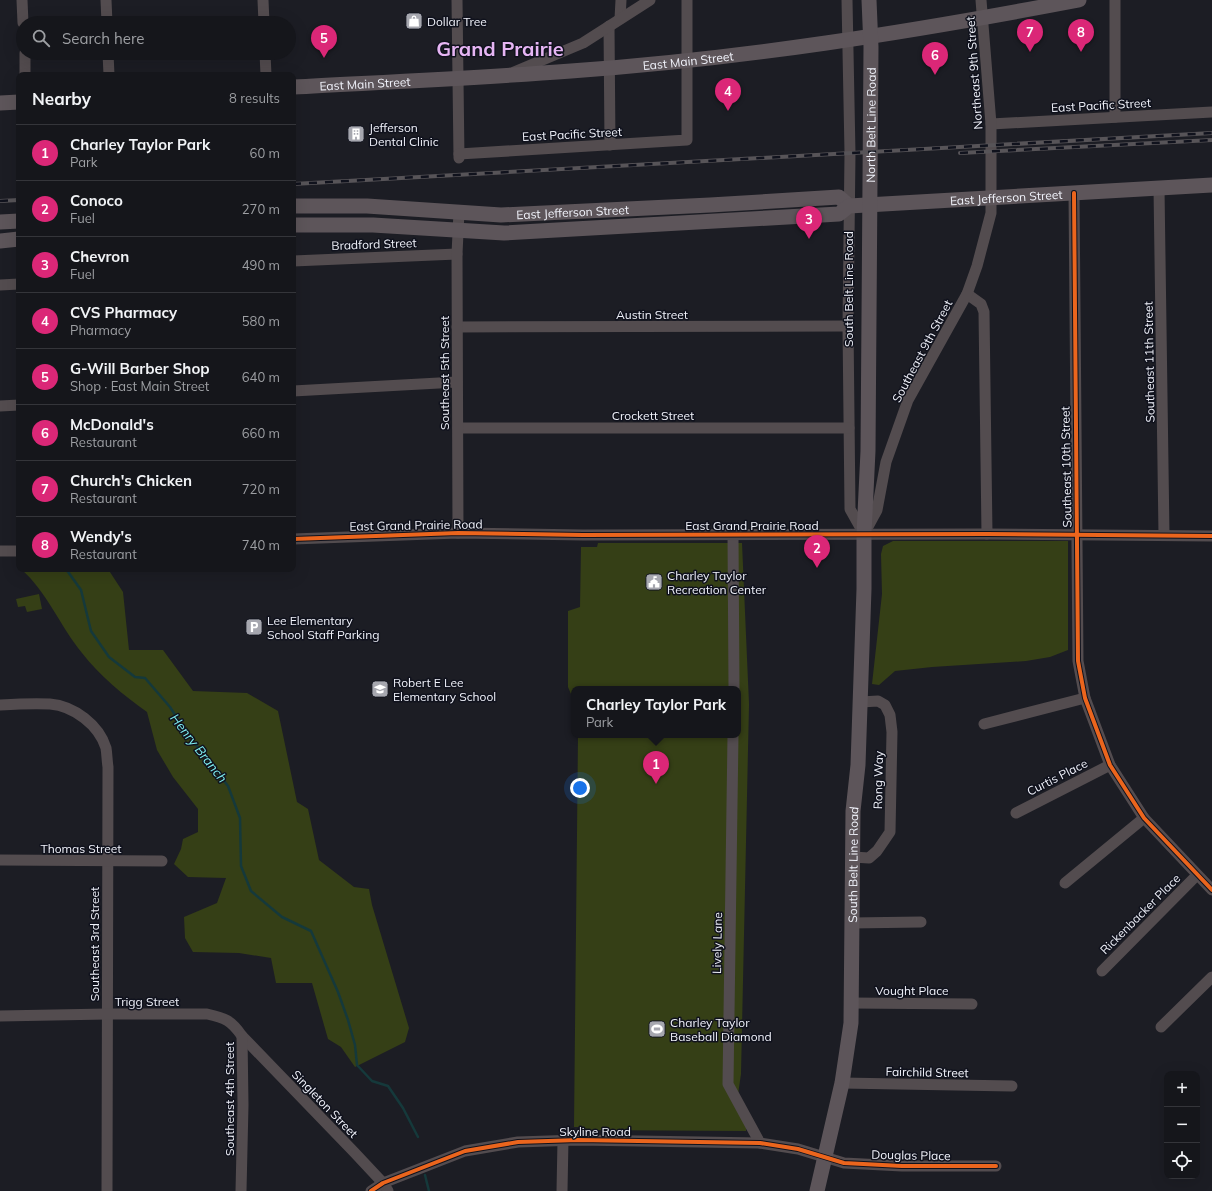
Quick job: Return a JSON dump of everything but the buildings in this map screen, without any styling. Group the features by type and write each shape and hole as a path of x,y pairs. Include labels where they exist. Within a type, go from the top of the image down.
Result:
{"main road":[{"name":"North Belt Line Road","path":"869,0 871,47 870,249"},
{"name":"East Main Street","path":"296,87 507,76 687,60 849,40 983,18 1079,0"},
{"path":"0,103 16,102"},
{"name":"East Jefferson Street","path":"298,225 373,224 504,233 839,214 849,206 1212,185"},
{"name":"East Jefferson Street","path":"299,206 367,206 501,216 599,212 839,197 849,206"},
{"path":"298,225 299,206"},
{"path":"599,212 599,228"},
{"path":"0,222 16,220"},
{"path":"0,241 16,240"},
{"name":"South Belt Line Road","path":"817,1191 842,1084 851,1023 853,811 858,765 861,702 864,534 868,451 870,249"}],"street":[{"path":"22,0 23,16"},
{"path":"106,0 107,16"},
{"path":"263,0 264,16"},
{"path":"457,0 459,78"},
{"path":"620,19 621,0"},
{"path":"507,76 583,42 650,0"},
{"path":"687,0 687,60"},
{"path":"847,0 849,40"},
{"name":"Northeast 9th Street","path":"982,0 992,145"},
{"path":"1115,0 1115,117"},
{"path":"609,26 610,145"},
{"name":"South Belt Line Road","path":"849,40 848,326 850,509 864,534"},
{"path":"25,60 26,72"},
{"path":"108,60 109,72"},
{"path":"265,60 266,72"},
{"name":"East Pacific Street","path":"459,78 459,156 687,140 687,60"},
{"name":"East Pacific Street","path":"991,124 1212,112"},
{"name":"Southeast 9th Street","path":"864,534 878,510 886,462 908,400 967,294 977,266 991,213 992,145"},
{"name":"Southeast 11th Street","path":"1159,188 1164,535"},
{"name":"Southeast 10th Street","path":"1074,193 1078,661 1085,698 1110,765 1144,818 1212,890"},
{"name":"Southeast 5th Street","path":"458,533 457,254 459,212"},
{"name":"Bradford Street","path":"296,261 457,254"},
{"path":"0,285 16,284"},
{"name":"Southeast 9th Street","path":"967,294 981,304 984,312 986,534"},
{"name":"Austin Street","path":"457,327 848,326"},
{"path":"296,391 458,382"},
{"path":"0,406 16,405"},
{"name":"Crockett Street","path":"458,428 849,428"},
{"name":"East Grand Prairie Road","path":"296,539 458,533 733,535 1077,534 1212,536"},
{"path":"733,535 734,686"},
{"path":"0,551 16,551"},
{"path":"984,724 1085,698"},
{"name":"Rong Way","path":"852,857 870,858 877,851 890,832 892,732 890,715 885,704 878,701 861,702"},
{"name":"Southeast 3rd Street","path":"0,705 51,704 73,710 98,732 106,748 108,767 107,1191"},
{"name":"Lively Lane","path":"733,738 728,1084 760,1143"},
{"name":"Curtis Place","path":"1016,813 1110,765"},
{"path":"1065,883 1144,818"},
{"name":"Thomas Street","path":"0,860 162,861"},
{"name":"Rickenbacker Place","path":"1102,971 1197,875"},
{"path":"851,923 921,922"},
{"path":"1161,1028 1212,977"},
{"name":"Vought Place","path":"851,1003 972,1004"},
{"name":"Trigg Street","path":"0,1016 207,1014 221,1017"},
{"name":"Southeast 4th Street","path":"221,1017 233,1023 242,1036 243,1105 241,1191"},
{"name":"Singleton Street","path":"242,1036 385,1187"},
{"name":"Fairchild Street","path":"842,1084 1012,1086"},
{"path":"562,1191 563,1140"},
{"name":"Skyline Road","path":"371,1191 385,1187 465,1151 518,1142 563,1140 760,1143 798,1149 825,1157"},
{"name":"Douglas Place","path":"825,1157 844,1163 902,1166 996,1166"}],"green space":[{"path":"893,541 1068,541 1068,650 1050,657 1026,661 895,671 879,685 872,684 882,594 881,554 883,546"},
{"path":"598,543 742,543 749,704 741,1074 736,1108 746,1121 746,1131 583,1130 583,1127 574,1127 578,738 741,738 741,686 571,686 571,694 568,687 568,611 580,607 581,547 597,547"},
{"path":"24,572 110,572 123,592 129,650 163,650 193,691 247,693 278,711 297,802 308,809 319,860 354,887 369,889 372,905 409,1028 405,1042 355,1067 341,1047 328,1039 312,983 276,983 271,958 239,953 193,952 185,938 184,917 217,903 226,878 188,877 174,864 181,849 183,839 198,832 198,809 173,777 157,750 147,712 112,685 96,670 74,643 46,599"},
{"path":"39,594 42,609 27,612 25,606 18,607 16,599"}],"waterway":[{"name":"Henry Branch","path":"68,572 81,590 91,631 109,657 135,677 145,678 170,707 186,732 228,786 240,818 241,866 251,891 282,917 311,931 338,992 348,1020 355,1045 357,1065 372,1081 388,1086 403,1108 418,1137"},
{"name":"Henry Branch","path":"425,1175 429,1191"}],"railway":[{"path":"296,184 1212,133"},
{"path":"960,153 1212,140"},
{"path":"0,201 16,200"}],"cycle path":[{"path":"1074,193 1078,661 1085,698 1110,765 1144,818 1212,890"},
{"path":"296,539 458,533 583,535 987,534 1212,536"},
{"path":"371,1191 383,1183 465,1151 518,1142 578,1140 760,1143 798,1149 844,1163 902,1166 996,1166"}],"place":[{"name":"Dollar Tree","path":"414,21"},
{"name":"Church's Chicken","path":"1030,52"},
{"name":"Wendy's","path":"1081,52"},
{"name":"G-Will Barber Shop","path":"324,58"},
{"name":"McDonald's","path":"935,75"},
{"name":"CVS Pharmacy","path":"728,111"},
{"name":"Jefferson Dental Clinic","path":"356,134"},
{"name":"Chevron","path":"809,239"},
{"name":"Conoco","path":"817,568"},
{"name":"Charley Taylor Recreation Center","path":"654,582"},
{"name":"Lee Elementary School Staff Parking","path":"254,627"},
{"name":"Robert E Lee Elementary School","path":"380,689"},
{"name":"Charley Taylor Park","path":"656,784"},
{"name":"Charley Taylor Baseball Diamond","path":"657,1029"}],"district":[{"name":"Grand Prairie","path":"500,48"}]}
